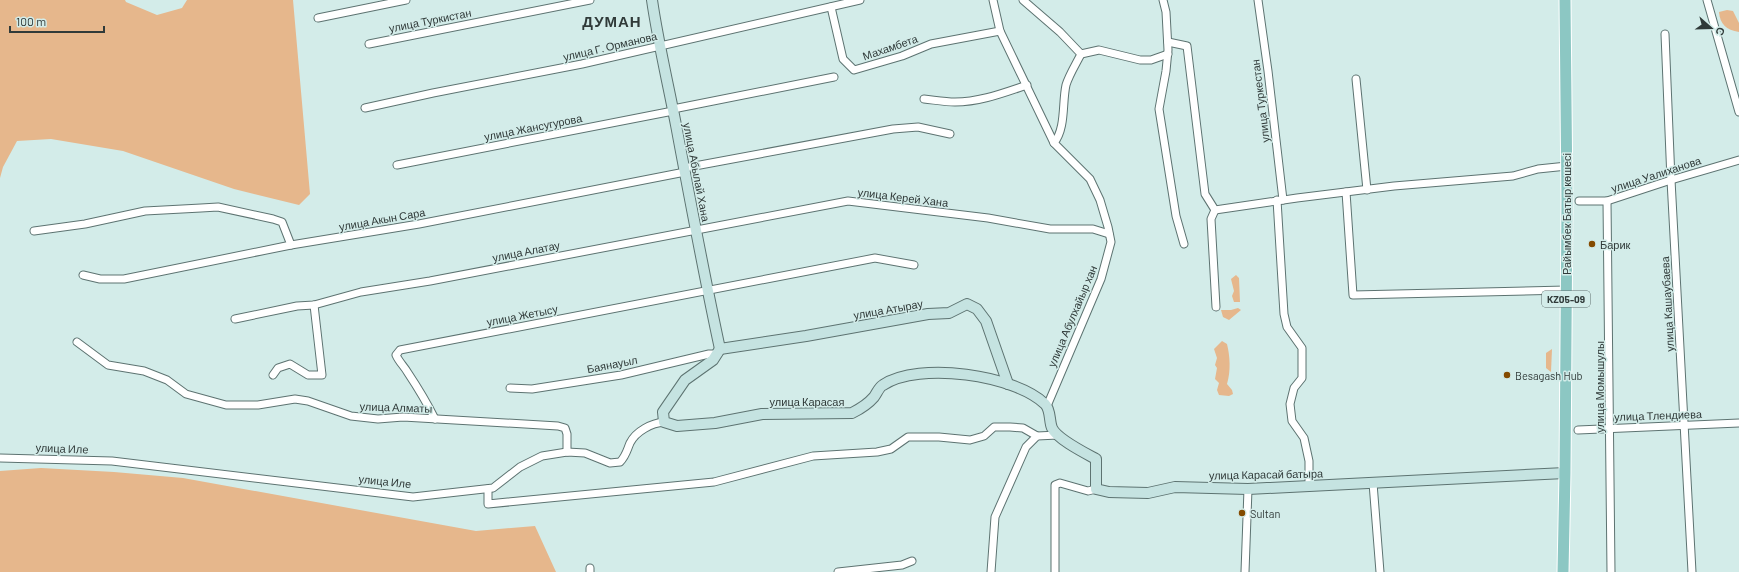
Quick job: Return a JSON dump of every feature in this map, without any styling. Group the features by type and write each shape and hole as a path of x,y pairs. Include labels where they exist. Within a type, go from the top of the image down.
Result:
{"main road":[{"name":"Райымбек Батыр көшесі","path":"1563,572 1567,166 1565,0"}],"street":[{"path":"318,18 406,0"},
{"name":"улица Туркистан","path":"369,44 590,0"},
{"name":"улица Абылай Хана","path":"652,0 659,46 673,110 719,351"},
{"name":"улица Г. Орманова","path":"365,108 582,64 860,0"},
{"name":"улица Абулхайыр хан","path":"993,0 1000,31 1054,144 1090,179 1100,200 1109,234 1110,242 1101,279 1047,406"},
{"path":"1023,0 1060,32 1080,54"},
{"path":"1163,0 1166,12 1168,54 1159,109 1176,216 1184,244"},
{"name":"улица Туркестан","path":"1258,0 1268,71 1280,200 1284,314 1287,327 1302,348 1302,378 1294,388 1290,404 1292,421 1304,438 1309,461 1308,485"},
{"path":"1707,0 1739,112"},
{"name":"Махамбета","path":"831,7 843,59 854,70 902,56 931,44 1000,31"},
{"name":"улица Кашаубаева","path":"1665,34 1671,180 1692,572"},
{"path":"1168,42 1187,46 1205,194 1215,210"},
{"path":"1080,54 1099,50 1140,60 1151,60 1168,54"},
{"path":"1054,144 1065,112 1064,101 1066,84 1080,54"},
{"name":"улица Жансугурова","path":"398,165 834,77"},
{"path":"1356,79 1367,190"},
{"path":"924,99 953,102 973,101 992,97 1027,85"},
{"name":"улица Акын Сара","path":"83,275 100,279 124,279 291,245 419,224 893,129 918,127 950,134"},
{"name":"улица Уалиханова","path":"1579,201 1607,201 1739,160"},
{"path":"1215,210 1346,192 1513,176 1538,169 1567,166"},
{"path":"1346,192 1353,295 1566,290"},
{"name":"улица Керей Хана","path":"696,229 848,201 988,218 1050,229 1093,229 1109,234"},
{"name":"улица Момышулы","path":"1607,201 1611,572"},
{"path":"34,231 85,224 146,211 218,207 282,222 291,245"},
{"path":"1215,210 1211,219 1216,307"},
{"name":"улица Алатау","path":"235,319 297,306 314,305 361,292 430,281 696,229"},
{"path":"707,291 842,266 875,258 914,265"},
{"name":"улица Жетысу","path":"435,419 426,400 414,384 408,372 398,360 396,355 400,350 707,291"},
{"name":"улица Атырау","path":"719,351 928,314 950,312 967,304 977,309 986,321 1008,384"},
{"path":"273,376 278,368 290,364 308,375 322,375 314,305"},
{"name":"улица Алматы","path":"77,342 108,365 144,371 167,380 186,394 226,405 258,405 295,398 351,416 378,419 404,417 558,426 565,428 567,434 567,452"},
{"path":"664,422 664,412 685,380 713,360 719,351"},
{"name":"Баянауыл","path":"510,388 532,389 621,375 719,351"},
{"name":"улица Карасая","path":"664,422 677,426 715,423 762,414 852,413 863,407 873,398 882,385 899,378 927,373 956,372 1008,384"},
{"path":"1008,384 1034,396 1047,406 1052,428 1058,435 1096,459 1096,489 1088,491 1060,483 1055,485 1055,572"},
{"name":"улица Иле","path":"0,458 112,461 413,496 493,488 520,467 542,456 567,452 585,453 610,463 620,462 626,456 630,442 640,432 655,423 664,422"},
{"name":"улица Тлендиева","path":"1578,430 1739,423"},
{"path":"488,489 488,504 615,493 714,482 813,456 877,452 891,449 908,437 939,436 970,440 984,436 994,428 1010,427 1023,428 1037,436 1058,435"},
{"path":"991,572 995,517 1026,447 1037,436"},
{"name":"улица Карасай батыра","path":"1096,489 1109,492 1148,493 1175,487 1248,489 1565,473"},
{"path":"1373,483 1380,572"},
{"path":"1245,572 1248,489"},
{"path":"838,572 902,565 912,561"}],"shaded area":[{"path":"0,0 125,0 126,2 157,15 182,8 187,0 293,0 310,194 299,205 234,189 123,151 51,139 17,141 3,167 0,178"},
{"path":"1727,10 1733,11 1739,23 1739,32 1727,28 1722,23 1719,12"},
{"path":"1236,275 1239,278 1240,302 1234,302 1232,296 1234,291 1231,279"},
{"path":"1238,308 1241,310 1229,320 1223,317 1221,310"},
{"path":"1222,341 1227,344 1229,353 1230,369 1227,384 1232,390 1233,394 1229,396 1219,395 1217,390 1219,383 1215,379 1217,368 1215,365 1217,358 1214,349"},
{"path":"1552,349 1551,372 1546,368 1546,353"},
{"path":"41,468 183,478 476,531 535,526 556,572 0,572 0,471"}],"place":[{"name":"Барик","path":"1592,244"},
{"name":"Besagash Hub","path":"1507,375"},
{"name":"Sultan","path":"1242,513"}],"district":[{"name":"ДУМАН","path":"612,21"}]}
